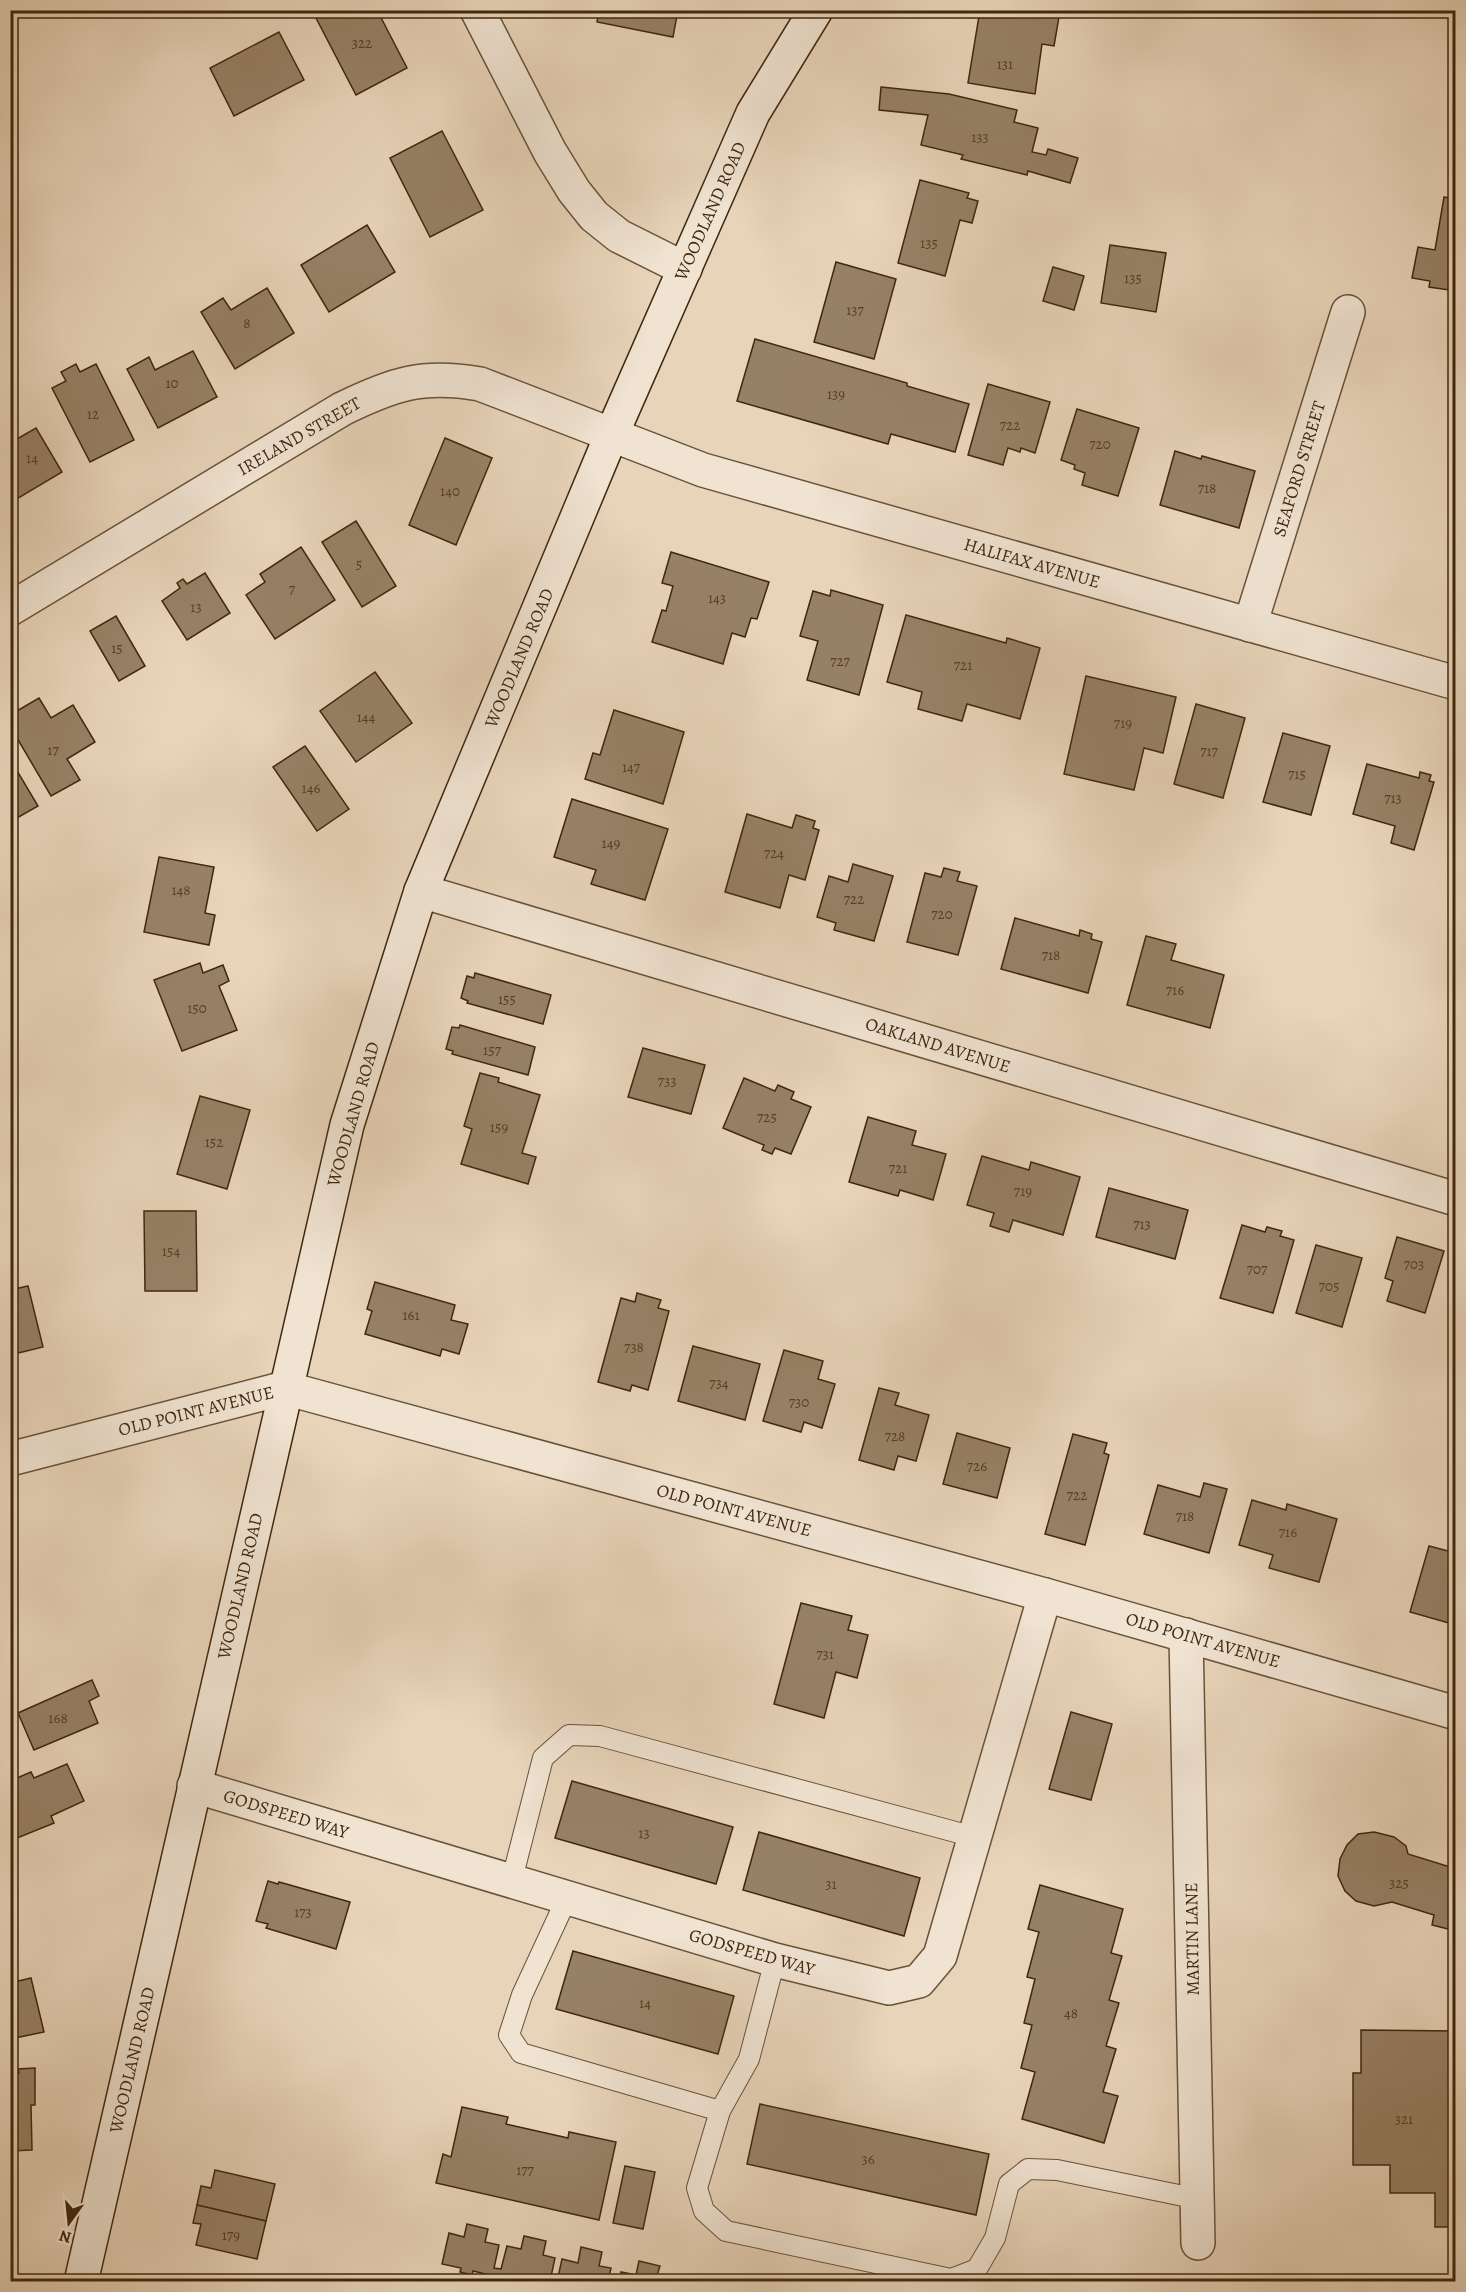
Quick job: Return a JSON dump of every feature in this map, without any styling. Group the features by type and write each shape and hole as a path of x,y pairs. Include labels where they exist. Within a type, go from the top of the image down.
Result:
{"street":[{"path":"477,10 550,152 574,191 594,216 619,236 685,269"},
{"name":"WOODLAND ROAD","path":"81,2282 347,1125 421,891 611,436 753,113 816,10"},
{"name":"SEAFORD STREET","path":"1250,625 1348,312"},
{"name":"IRELAND STREET","path":"10,609 342,409 384,389 406,383 437,379 480,384 611,436"},
{"name":"HALIFAX AVENUE","path":"611,436 703,470 1455,683"},
{"name":"OAKLAND AVENUE","path":"421,891 1455,1198"},
{"name":"OLD POINT AVENUE","path":"10,1459 285,1388 1045,1595 1455,1713"},
{"name":"GODSPEED WAY","path":"194,1786 511,1883 775,1960 888,1988 919,1981 940,1956 1045,1595"},
{"name":"MARTIN LANE","path":"1186,1635 1198,2243"}],"lane":[{"path":"511,1883 543,1758 569,1735 600,1736 974,1837"},
{"path":"567,1898 522,1995 509,2035 521,2053 720,2111"},
{"path":"775,1960 749,2059 720,2111 697,2188 704,2211 726,2231 951,2279 977,2270 995,2238 1009,2184 1028,2169 1057,2170 1198,2199"}],"building":[{"path":"330,10 377,10 407,68 356,95 316,18"},
{"path":"599,10 678,10 673,37 597,22"},
{"path":"980,10 1043,10 1042,15 1059,17 1054,46 1042,44 1035,94 968,83"},
{"path":"279,32 304,80 234,116 210,68"},
{"path":"881,87 949,94 1017,110 1014,122 1038,128 1032,152 1046,155 1048,149 1078,158 1070,183 1028,171 1027,175 961,159 963,155 921,145 928,115 879,110"},
{"path":"442,131 483,210 430,237 390,158"},
{"path":"920,180 969,193 967,198 978,201 972,223 960,220 945,276 898,263"},
{"path":"1444,197 1456,199 1456,291 1429,287 1430,281 1412,278 1418,247 1435,250"},
{"path":"367,225 395,272 329,312 301,265"},
{"path":"1110,245 1166,253 1156,312 1101,303"},
{"path":"836,262 896,279 874,359 814,342"},
{"path":"1053,267 1084,276 1074,310 1043,301"},
{"path":"267,288 294,333 235,369 201,312 223,298 231,310"},
{"path":"755,339 907,383 907,386 969,404 955,452 891,434 888,444 737,401"},
{"path":"193,351 217,397 158,428 127,369 149,357 155,370"},
{"path":"76,364 80,372 96,364 134,440 90,462 52,388 66,381 61,372"},
{"path":"988,384 1050,402 1035,453 1021,448 1020,452 1008,448 1003,465 968,455"},
{"path":"1077,409 1139,428 1118,496 1082,485 1085,473 1074,469 1075,465 1061,460"},
{"path":"36,428 62,472 10,503 10,443"},
{"path":"445,438 492,458 456,545 409,525"},
{"path":"1175,451 1255,471 1239,528 1160,505"},
{"path":"356,521 396,586 362,607 322,542"},
{"path":"301,547 335,600 275,639 246,595 265,582 260,574"},
{"path":"671,552 769,582 757,619 751,618 745,637 732,633 723,664 652,642 662,610 666,611 673,586 662,583"},
{"path":"205,573 230,613 187,640 162,601 180,588 177,583 183,579 187,584"},
{"path":"831,590 883,605 859,695 807,680 818,641 800,636 813,591 830,596"},
{"path":"906,615 1006,643 1007,638 1040,648 1020,719 967,704 962,721 918,709 922,692 887,682"},
{"path":"116,616 145,666 119,681 90,631"},
{"path":"375,672 412,723 356,762 320,711"},
{"path":"1086,676 1176,697 1163,753 1144,748 1134,790 1064,774"},
{"path":"39,698 51,718 73,705 95,742 67,759 80,780 51,796 10,726 10,715"},
{"path":"1196,704 1245,718 1223,798 1174,784"},
{"path":"614,710 684,732 663,804 585,779 593,753 600,755"},
{"path":"1283,733 1330,746 1311,815 1263,802"},
{"path":"305,746 349,809 317,831 273,767"},
{"path":"10,759 38,806 10,822"},
{"path":"1367,764 1419,778 1420,772 1431,775 1429,781 1434,782 1414,850 1391,843 1395,826 1353,814"},
{"path":"572,799 668,829 645,900 591,884 596,870 554,857"},
{"path":"747,814 792,828 796,815 815,821 813,828 819,830 805,880 789,875 780,908 725,892"},
{"path":"159,857 214,867 205,913 215,915 209,945 144,932"},
{"path":"853,864 893,876 874,941 834,930 836,923 817,917 829,876 848,882"},
{"path":"944,868 960,872 957,881 977,886 958,955 907,942 925,873 941,877"},
{"path":"1015,918 1079,936 1080,930 1092,934 1091,939 1102,942 1088,993 1001,969"},
{"path":"1146,936 1176,944 1171,960 1224,975 1210,1028 1127,1005"},
{"path":"200,963 203,973 223,965 229,981 219,986 237,1030 182,1051 154,980"},
{"path":"475,973 551,995 543,1024 467,1003 468,1001 461,998 467,976 474,978"},
{"path":"460,1025 535,1047 528,1075 452,1054 453,1051 446,1049 452,1027 459,1028"},
{"path":"643,1048 705,1065 691,1114 628,1097"},
{"path":"480,1073 499,1078 498,1082 540,1095 522,1153 536,1157 528,1184 461,1164 472,1129 464,1126"},
{"path":"744,1078 775,1091 778,1085 794,1092 791,1099 811,1107 791,1154 775,1148 772,1154 762,1150 764,1145 723,1128"},
{"path":"200,1096 250,1110 227,1189 177,1174"},
{"path":"868,1117 916,1131 912,1145 946,1154 933,1200 900,1190 898,1196 849,1182"},
{"path":"982,1156 1029,1170 1031,1162 1080,1177 1063,1235 1013,1220 1009,1232 990,1226 994,1213 967,1205"},
{"path":"1109,1188 1188,1210 1175,1259 1096,1237"},
{"path":"144,1211 196,1211 197,1291 145,1291"},
{"path":"1242,1225 1265,1232 1267,1227 1282,1231 1280,1236 1294,1240 1273,1313 1220,1298"},
{"path":"1397,1237 1444,1251 1425,1313 1387,1301 1393,1281 1385,1278"},
{"path":"1316,1245 1362,1258 1342,1327 1296,1313"},
{"path":"375,1282 455,1305 451,1320 468,1324 459,1354 442,1349 440,1356 365,1334 372,1311 367,1309"},
{"path":"28,1286 43,1347 10,1355 10,1290"},
{"path":"637,1293 661,1300 658,1308 669,1311 648,1390 632,1385 630,1391 598,1382 621,1298 635,1302"},
{"path":"693,1346 760,1364 745,1420 678,1401"},
{"path":"784,1350 823,1361 818,1379 835,1384 822,1428 804,1422 801,1432 763,1421"},
{"path":"879,1388 899,1393 895,1405 929,1415 916,1461 898,1456 894,1470 859,1460"},
{"path":"957,1433 1010,1448 997,1498 943,1484"},
{"path":"1073,1434 1107,1443 1104,1453 1109,1455 1085,1545 1045,1534"},
{"path":"1204,1483 1227,1489 1209,1553 1144,1534 1158,1485 1200,1497"},
{"path":"1252,1500 1286,1510 1287,1504 1337,1519 1319,1582 1269,1568 1273,1555 1239,1545"},
{"path":"1429,1546 1456,1553 1456,1625 1410,1612"},
{"path":"801,1603 852,1616 848,1630 868,1635 857,1678 836,1672 824,1718 774,1704"},
{"path":"92,1680 99,1696 89,1701 98,1723 34,1750 18,1713"},
{"path":"1071,1712 1112,1724 1091,1800 1049,1789"},
{"path":"67,1764 84,1801 51,1816 54,1823 10,1841 10,1781 31,1772 34,1778"},
{"path":"572,1781 733,1827 716,1884 555,1838"},
{"path":"759,1832 920,1878 904,1936 743,1890"},
{"path":"1374,1832 1394,1837 1406,1846 1408,1854 1450,1867 1456,1856 1456,1931 1432,1925 1434,1915 1392,1902 1374,1906 1356,1901 1345,1891 1338,1876 1340,1859 1347,1845 1358,1834"},
{"path":"268,1881 350,1902 336,1949 266,1928 268,1924 256,1921"},
{"path":"1040,1885 1123,1909 1111,1953 1122,1956 1109,2000 1119,2003 1106,2046 1116,2049 1103,2092 1118,2096 1104,2143 1022,2119 1035,2072 1021,2068 1032,2025 1024,2023 1035,1979 1027,1977 1039,1932 1028,1929"},
{"path":"573,1951 734,1996 718,2054 556,2009"},
{"path":"31,1978 44,2032 10,2039 10,1983"},
{"path":"1361,2030 1456,2031 1456,2252 1455,2227 1435,2227 1435,2193 1390,2193 1390,2165 1353,2165 1353,2073 1361,2073"},
{"path":"35,2068 35,2105 31,2105 32,2150 10,2151 10,2074 19,2073 18,2069"},
{"path":"760,2104 989,2154 976,2215 747,2164"},
{"path":"462,2107 508,2117 506,2124 568,2138 569,2132 616,2142 599,2220 436,2183 443,2154 451,2157"},
{"path":"625,2166 655,2172 643,2229 613,2223"},
{"path":"215,2170 275,2184 266,2221 197,2205 201,2186 211,2188"},
{"path":"197,2205 266,2221 257,2259 196,2245 201,2224 193,2223"},
{"path":"467,2224 488,2229 485,2242 499,2245 494,2268 501,2269 507,2246 521,2249 524,2236 546,2241 543,2255 555,2258 550,2281 556,2282 518,2282 502,2277 499,2282 490,2280 490,2275 473,2271 472,2275 460,2272 461,2268 442,2264 449,2233 464,2237"},
{"path":"581,2247 602,2252 599,2266 611,2268 608,2282 557,2282 562,2259 578,2263"},
{"path":"639,2261 660,2266 656,2279 668,2282 619,2282 621,2272 636,2275"}]}
